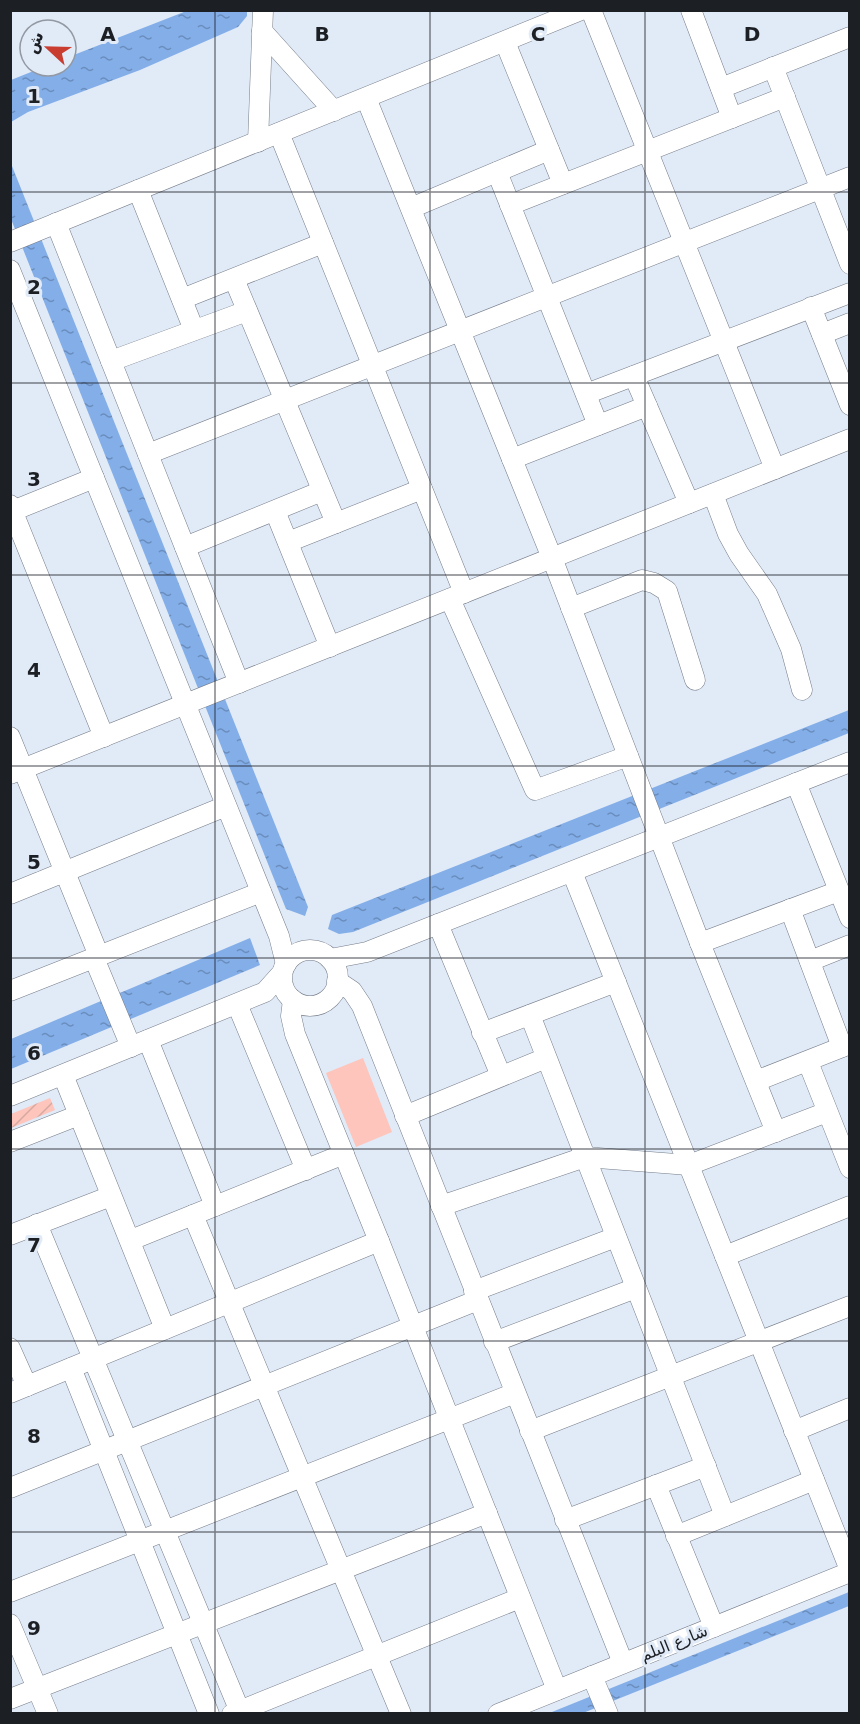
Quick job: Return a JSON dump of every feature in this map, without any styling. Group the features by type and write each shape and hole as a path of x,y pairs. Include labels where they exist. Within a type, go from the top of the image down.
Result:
{"street":[{"path":"258,142 263,10"},
{"path":"10,242 581,10"},
{"path":"591,10 775,469"},
{"path":"691,10 732,118"},
{"path":"262,30 334,111"},
{"path":"721,88 849,37"},
{"path":"505,42 563,184"},
{"path":"773,67 849,264"},
{"path":"510,205 785,97"},
{"path":"366,98 552,558 700,943 776,1132"},
{"path":"279,133 422,489 457,596 535,790 628,756"},
{"path":"411,208 549,150"},
{"path":"497,172 598,425"},
{"path":"148,454 849,177"},
{"path":"138,190 194,330"},
{"path":"56,223 239,683"},
{"path":"182,299 323,243"},
{"path":"10,270 279,936 284,968 282,981 291,999 291,1016 295,1034 557,1690"},
{"path":"234,279 336,523"},
{"path":"586,394 849,293"},
{"path":"811,307 849,405"},
{"path":"111,361 247,310"},
{"path":"822,334 849,323"},
{"path":"634,376 689,503"},
{"path":"512,459 647,406"},
{"path":"17,772 849,439"},
{"path":"94,478 11,510 104,737"},
{"path":"288,542 422,489"},
{"path":"185,546 322,491"},
{"path":"712,494 728,534 739,554 768,594 791,649 802,690"},
{"path":"275,511 330,647"},
{"path":"571,608 642,580 654,584 666,591 695,680"},
{"path":"10,737 17,772 65,871 96,957 140,1044 215,1206"},
{"path":"335,971 367,952 849,762"},
{"path":"796,783 849,918"},
{"path":"10,894 226,806"},
{"path":"572,872 849,1571"},
{"path":"700,943 839,891"},
{"path":"10,991 261,892"},
{"path":"756,1081 846,1046 790,909"},
{"path":"438,924 501,1076"},
{"path":"279,936 308,950 320,952 362,1006 622,1663"},
{"path":"810,961 849,945"},
{"path":"10,1096 265,992 299,952 308,950"},
{"path":"265,992 309,1006 317,1005 331,996 335,971"},
{"path":"482,1033 616,982"},
{"path":"237,1004 306,1170"},
{"path":"530,1015 725,1516"},
{"path":"405,1116 546,1058"},
{"path":"808,1062 847,1157"},
{"path":"63,1075 165,1329"},
{"path":"441,1206 585,1157 689,1165 828,1112"},
{"path":"10,1142 79,1115"},
{"path":"131,1240 344,1154"},
{"path":"10,1235 111,1196"},
{"path":"725,1256 849,1206"},
{"path":"194,1215 401,1713"},
{"path":"38,1224 204,1623 238,1712 520,1598"},
{"path":"10,1488 413,1326 476,1295 616,1237"},
{"path":"10,1348 19,1390 379,1240"},
{"path":"494,1342 636,1288"},
{"path":"530,1431 849,1306"},
{"path":"71,1368 209,1713"},
{"path":"10,1592 515,1393"},
{"path":"794,1431 849,1408"},
{"path":"565,1520 706,1466"},
{"path":"676,1536 814,1480"},
{"path":"656,1485 714,1627"},
{"path":"10,1699 487,1513"},
{"name":"شارع البلم","path":"498,1713 849,1571"},
{"path":"10,1624 48,1713"},
{"path":"592,1676 608,1713"}],"shaded area":[{"path":"363,1058 392,1132 356,1147 326,1073"},
{"path":"50,1098 55,1110 11,1128 11,1114"}],"water":[{"path":"189,10 247,11 247,16 238,27 140,70 28,112 11,122 11,80 18,77 78,78 78,53"},
{"path":"10,161 308,907 305,916 286,909 11,219"},
{"path":"849,710 849,733 353,932 339,934 328,929 332,915"},
{"path":"250,938 260,965 11,1069 11,1039"},
{"path":"849,1592 849,1606 583,1713 547,1714"}]}
